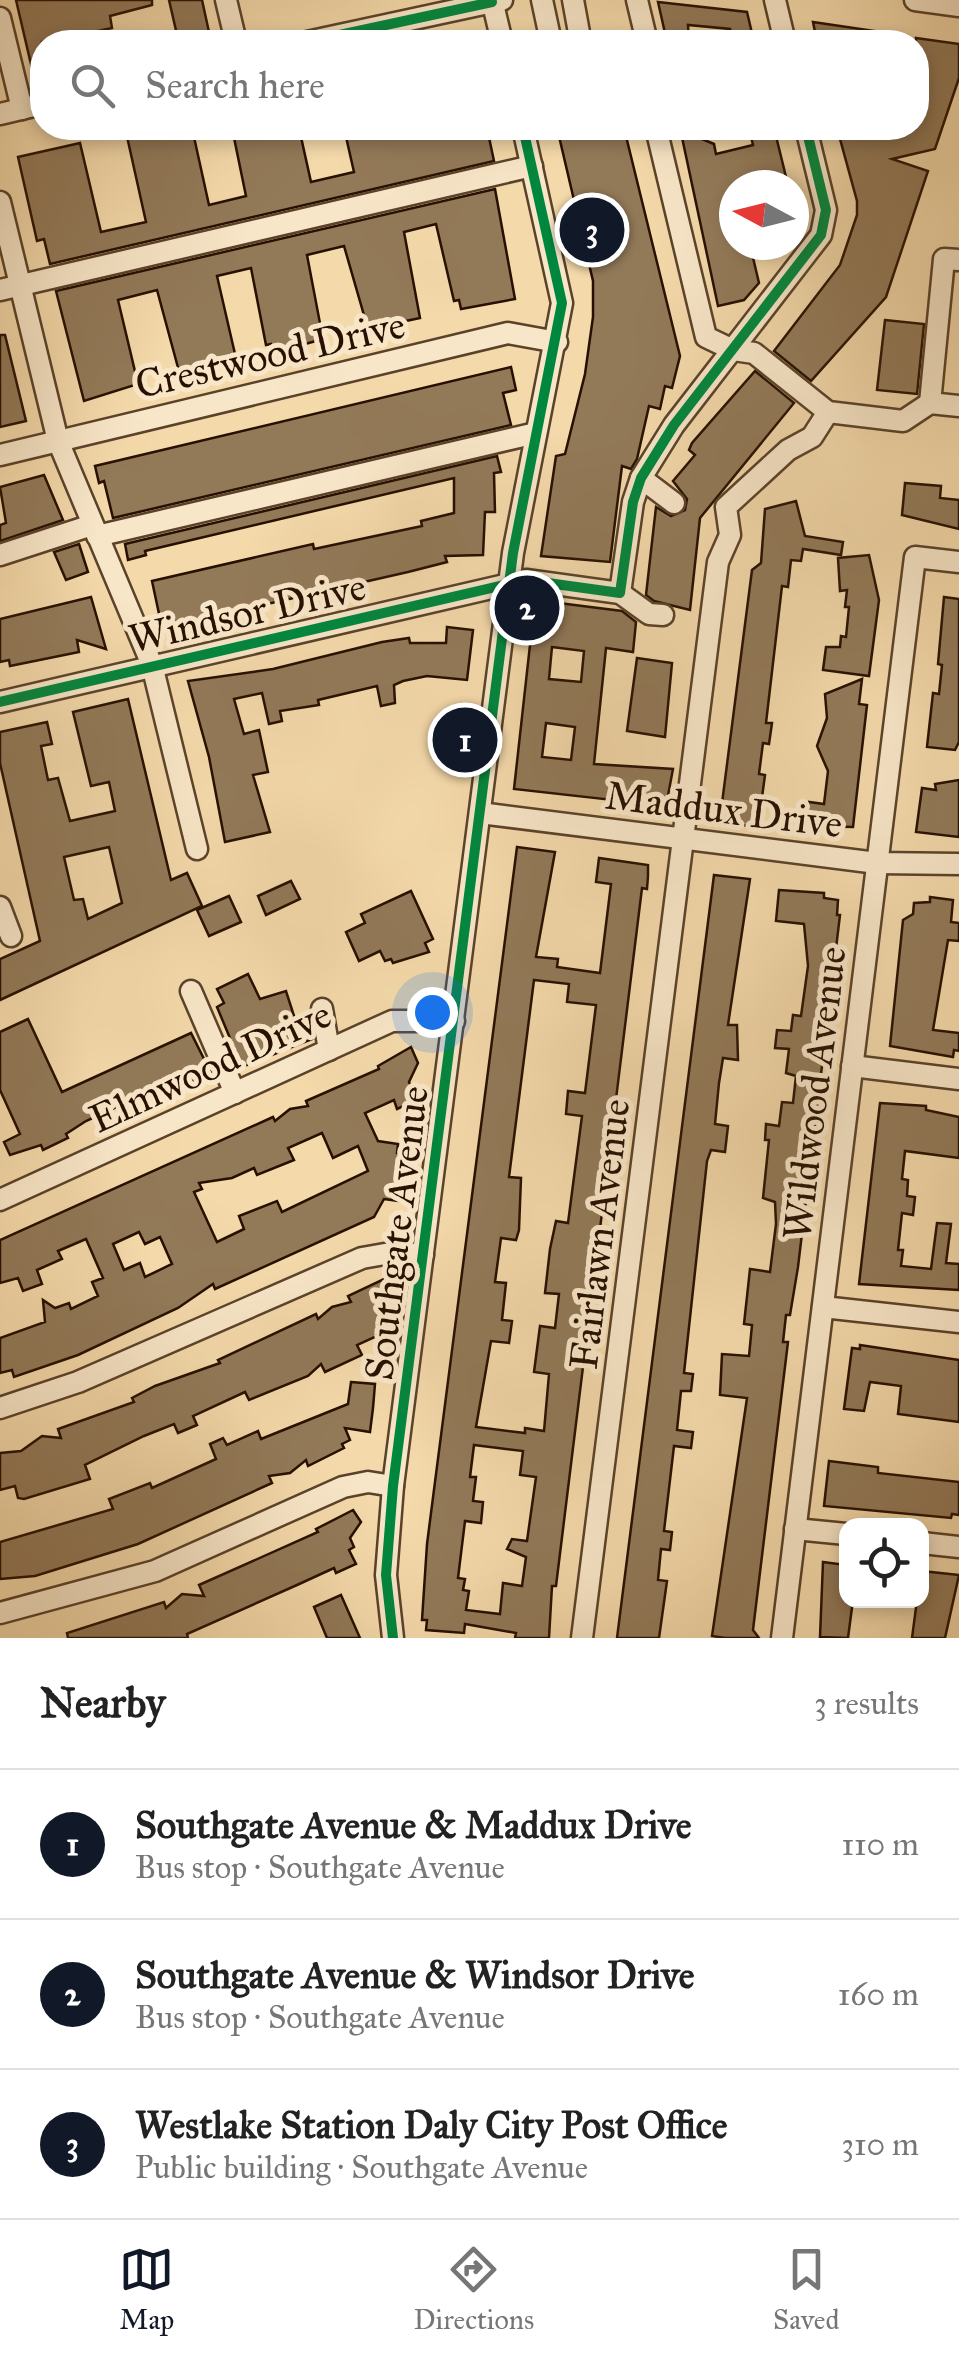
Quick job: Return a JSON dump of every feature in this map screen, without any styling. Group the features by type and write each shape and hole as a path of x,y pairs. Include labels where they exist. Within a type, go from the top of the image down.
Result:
{"street":[{"path":"226,0 233,30"},
{"path":"542,0 548,30"},
{"path":"573,0 574,30"},
{"path":"637,0 644,30"},
{"path":"776,0 782,30"},
{"path":"915,0 959,6"},
{"path":"362,30 495,1 500,30"},
{"path":"0,18 30,101"},
{"path":"0,114 30,107"},
{"name":"Southgate Avenue","path":"393,1638 386,1575 393,1486 509,584 557,342 559,285 525,140"},
{"path":"659,140 706,337 732,350 754,352 828,412 903,421 930,404 959,406"},
{"path":"662,616 648,614 620,593 633,502 641,478 674,425 822,235 826,210 809,140"},
{"path":"10,287 532,166"},
{"path":"0,202 10,287 58,442 152,665 197,849"},
{"path":"930,404 944,259 959,260"},
{"name":"Crestwood Drive","path":"0,455 508,333 557,342"},
{"name":"Fairlawn Avenue","path":"582,1638 718,562 730,535 725,515 731,500 747,492 788,450 812,437 828,412"},
{"path":"0,555 94,530 536,433"},
{"path":"641,478 674,503"},
{"name":"Wildwood Avenue","path":"782,1638 916,557 959,562"},
{"name":"Windsor Drive","path":"0,702 526,580 620,593"},
{"name":"Maddux Drive","path":"480,813 877,863 959,864"},
{"path":"0,907 11,936"},
{"path":"191,991 235,1094"},
{"path":"322,1009 329,1050"},
{"name":"Elmwood Drive","path":"3,1193 392,1022 454,1021"},
{"path":"852,1066 959,1079"},
{"path":"0,1408 93,1376 362,1258 396,1252 423,1255"},
{"path":"823,1307 959,1322"},
{"path":"0,1613 155,1571 343,1486 368,1482 393,1486"},
{"path":"795,1529 839,1533"},
{"path":"929,1544 959,1547"}],"building":[{"path":"16,0 152,0 152,5 110,16 112,28 30,30 30,60"},
{"path":"169,0 202,0 209,30 176,30"},
{"path":"658,2 747,12 751,30 688,25 688,30 664,30"},
{"path":"813,22 868,30 815,30"},
{"path":"929,40 959,44 959,78 935,149 892,159 928,171 886,297 811,381 774,351 840,265 857,215 857,201 840,140 929,140"},
{"path":"128,140 195,140 209,205 246,196 234,140 302,140 311,182 354,172 347,140 490,140 494,161 50,264 44,239 37,241 18,157 80,143 101,232 146,222"},
{"path":"560,140 627,140 680,356 672,388 665,386 660,409 649,406 637,459 631,469 622,466 610,562 541,556 556,456 565,454 585,374 593,317 593,281"},
{"path":"683,140 714,144 716,154 753,145 752,140 777,140 784,170 719,170 719,260 754,260 759,283 744,300 718,306"},
{"path":"495,189 515,299 461,309 459,300 454,301 436,224 404,232 420,318 368,329 344,246 307,255 323,339 273,353 271,344 266,345 251,268 217,276 235,354 230,355 232,362 180,375 157,290 118,300 138,384 84,401 56,291"},
{"path":"885,320 924,324 917,394 877,390"},
{"path":"0,335 5,335 26,421 0,427"},
{"path":"511,367 516,390 503,393 511,425 113,518 104,481 99,483 95,466"},
{"path":"755,371 794,403 700,518 690,610 654,601 646,595 656,507 671,516 685,510 687,499 673,481 695,455 689,450 692,443"},
{"path":"497,456 501,472 494,473 495,512 485,512 483,555 445,556 447,562 408,572 162,628 152,581 313,544 314,549 422,526 421,521 454,513 454,478 145,551 146,555 128,560 125,544"},
{"path":"44,475 63,520 0,541 0,525 6,523 0,487"},
{"path":"905,483 941,486 940,498 959,500 959,529 902,515"},
{"path":"796,501 805,536 843,542 841,555 803,549 801,561 791,560 788,587 782,586 766,723 772,723 769,744 763,743 759,774 765,775 758,827 735,824 721,820 721,811 752,570 761,563 765,509"},
{"path":"79,544 88,572 66,580 54,552"},
{"path":"869,555 879,600 869,676 823,670 826,647 840,647 841,636 846,637 849,607 845,607 847,590 840,591 838,558"},
{"path":"91,597 106,649 77,640 79,652 10,666 9,660 0,662 0,619"},
{"path":"944,597 959,599 959,742 955,750 927,747 933,693 939,694"},
{"path":"535,600 622,611 636,622 633,652 606,648 594,764 673,769 666,806 514,789","holes":["552,647 584,651 581,682 549,679","546,723 575,727 571,760 542,757"]},
{"path":"447,627 473,630 467,680 427,676 403,681 394,685 395,703 381,706 377,686 318,700 319,705 280,711 282,721 269,724 262,693 234,699 244,734 259,730 268,772 253,775 270,832 225,842 209,757 188,681 273,669 409,638 410,643 446,643"},
{"path":"637,658 672,663 665,737 627,731"},
{"path":"862,679 859,704 867,705 853,827 805,826 809,802 824,804 828,771 817,746 827,718 825,694"},
{"path":"128,699 171,880 187,873 202,906 0,1000 0,959 40,941 0,763 0,732 47,722 52,744 41,746 48,780 58,778 70,821 115,811 109,782 91,786 73,712","holes":["109,847 122,903 88,919 83,899 74,900 64,857"]},
{"path":"959,780 959,837 916,832 922,788 936,790 935,784"},
{"path":"517,847 555,852 536,957 558,959 557,967 600,973 611,884 596,882 599,858 648,865 647,889 642,888 556,1586 552,1586 549,1638 515,1638 516,1633 465,1624 464,1633 426,1630 427,1620 422,1620 427,1544","holes":["534,980 569,984 567,1002 596,1005 585,1093 568,1091 566,1114 582,1116 568,1223 556,1221 550,1249 545,1293 559,1294 555,1328 540,1326 534,1372 549,1374 544,1431 525,1428 525,1433 476,1427 491,1341 509,1343 512,1321 502,1320 506,1283 495,1282 501,1238 516,1240 519,1230 521,1178 509,1177","474,1445 523,1451 520,1475 536,1477 527,1541 512,1539 507,1549 526,1557 522,1586 503,1583 500,1614 466,1610 469,1591 463,1590 465,1579 458,1578 465,1521 481,1523 483,1502 473,1501 476,1477 470,1477"]},
{"path":"714,875 750,879 728,1025 737,1025 738,1060 723,1058 715,1124 728,1126 725,1152 711,1150 707,1161 684,1373 693,1374 691,1391 681,1391 677,1430 693,1432 691,1448 674,1446 664,1531 672,1532 670,1550 661,1549 658,1580 667,1581 659,1638 617,1638"},
{"path":"291,881 300,899 266,915 258,896"},
{"path":"779,890 824,893 824,898 838,900 840,915 798,1267 790,1315 786,1315 783,1342 788,1342 753,1630 759,1638 725,1638 712,1636 747,1398 720,1395 722,1354 749,1356 752,1325 744,1324 750,1269 770,1272 776,1224 775,1202 763,1198 769,1140 765,1140 766,1124 779,1126 782,1102 793,1103 796,1076 786,1073 789,1049 775,1048 777,1030 791,1031 793,1015 801,1016 808,966 804,924 776,921"},
{"path":"411,891 433,939 425,943 429,952 393,963 391,959 385,961 380,951 359,961 346,932 365,923 361,914"},
{"path":"229,896 241,922 209,936 197,910"},
{"path":"930,897 953,900 951,922 959,923 959,941 948,940 933,1030 959,1033 959,1051 954,1050 953,1057 890,1046 903,920 913,914 914,903 930,902"},
{"path":"248,974 260,999 286,991 295,1019 302,1015 312,1039 242,1067 217,1007 224,1003 217,989"},
{"path":"28,1019 62,1092 191,1033 211,1073 128,1111 125,1103 86,1121 66,1134 68,1138 43,1150 41,1145 10,1155 4,1142 20,1134 0,1090 0,1032"},
{"path":"411,1047 418,1063 409,1082 417,1100 397,1109 394,1100 365,1113 378,1141 398,1144 397,1153 404,1154 399,1201 384,1199 374,1217 215,1289 213,1284 178,1308 78,1355 14,1377 12,1370 0,1373 0,1338 45,1322 43,1300 55,1308 69,1303 71,1309 98,1296 92,1282 103,1278 86,1239 58,1251 62,1259 37,1270 42,1284 23,1291 18,1278 0,1283 0,1240 273,1117 275,1121 290,1109 308,1106 306,1101 379,1069 378,1066","holes":["322,1133 333,1158 358,1146 368,1171 282,1212 277,1201 239,1216 244,1229 217,1242 194,1192 202,1189 199,1183 232,1178 254,1168 257,1175 294,1160 288,1148","139,1232 145,1244 160,1237 172,1264 145,1277 140,1263 124,1270 113,1244"]},
{"path":"880,1103 926,1106 926,1110 959,1117 959,1158 905,1151 902,1179 908,1180 907,1196 915,1197 913,1215 902,1213 898,1250 903,1250 901,1266 931,1269 937,1223 951,1224 946,1263 959,1264 959,1290 859,1284"},
{"path":"384,1279 388,1293 382,1295 385,1310 379,1312 388,1331 357,1345 362,1355 325,1372 321,1364 308,1376 249,1400 245,1392 193,1416 197,1425 178,1433 174,1424 144,1436 85,1465 90,1479 24,1499 18,1498 15,1486 0,1490 0,1453 21,1451 42,1436 61,1438 58,1429 134,1402 132,1398 155,1386 220,1363 218,1360 316,1314 318,1319 332,1307 351,1302 348,1296"},
{"path":"860,1345 959,1360 959,1422 898,1414 901,1386 870,1382 864,1411 844,1409 852,1348 860,1349"},
{"path":"351,1382 375,1384 373,1408 370,1432 345,1428 350,1440 342,1444 344,1448 308,1466 306,1460 290,1473 269,1476 272,1483 138,1544 35,1576 0,1579 0,1542 113,1509 109,1499 150,1483 152,1488 216,1459 210,1444 223,1438 227,1445 258,1431 261,1439 348,1404"},
{"path":"829,1461 878,1467 878,1473 959,1482 959,1515 952,1514 951,1518 824,1506"},
{"path":"353,1510 361,1522 350,1538 354,1547 349,1550 356,1564 336,1573 334,1568 187,1634 188,1638 68,1638 67,1633 164,1602 166,1608 182,1594 204,1596 199,1585 318,1532 316,1529"},
{"path":"823,1562 839,1564 839,1608 852,1608 848,1638 820,1637"},
{"path":"929,1572 959,1575 945,1638 912,1638 916,1608 929,1608"},
{"path":"341,1595 360,1638 327,1638 314,1607"}],"cycle path":[{"path":"362,30 492,2"},
{"path":"393,1638 386,1575 393,1486 513,553 562,303 526,140"},
{"path":"0,702 526,580 620,593 633,502 641,478 674,425 821,235 826,210 809,140"}],"place":[{"name":"Westlake Station Daly City Post Office","path":"592,230"},
{"name":"Southgate Avenue & Windsor Drive","path":"527,608"},
{"name":"Southgate Avenue & Maddux Drive","path":"465,740"}]}
